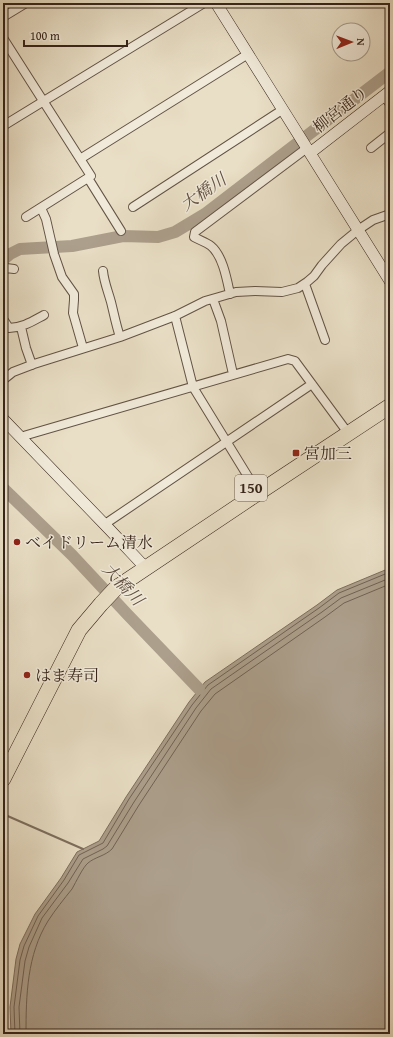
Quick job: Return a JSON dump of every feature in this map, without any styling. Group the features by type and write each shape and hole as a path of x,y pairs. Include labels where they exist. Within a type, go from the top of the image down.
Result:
{"highway":[{"name":"150","path":"3,763 75,625 114,585 346,430 390,396"},
{"name":"150","path":"346,430 390,406"},
{"name":"150","path":"3,779 80,630 98,601"}],"street":[{"path":"3,18 26,3"},
{"path":"3,126 204,3"},
{"path":"216,3 390,281"},
{"path":"3,38 91,176 26,217"},
{"path":"80,159 248,54"},
{"name":"柳宮通り","path":"308,149 388,97"},
{"path":"133,207 282,110"},
{"path":"371,148 390,133"},
{"path":"230,294 222,263 217,253 207,244 194,237 195,232 308,149"},
{"path":"88,178 121,231"},
{"path":"41,208 46,219 54,254 62,277 74,294 75,320 83,348"},
{"path":"3,380 13,372 120,337 175,316 205,301 236,292 282,292 298,288 314,276 341,244 358,230 373,220 390,214"},
{"path":"3,272 6,268 14,269"},
{"path":"103,271 104,282 120,337"},
{"path":"305,284 325,340"},
{"path":"213,299 221,321 233,374"},
{"path":"3,319 9,328 21,327 44,315"},
{"path":"175,316 193,387 255,490"},
{"path":"21,327 32,365"},
{"path":"20,437 288,359 294,361 346,430"},
{"path":"105,524 312,384"},
{"path":"3,419 105,524 143,566"}],"water":[{"path":"390,568 390,1034 11,1034 10,1007 16,959 20,944 35,914 61,878 77,852 99,841 126,797 189,702 205,682 337,590"}],"waterway":[{"name":"大橋川","path":"3,260 10,254 20,249 72,246 123,236 158,237 175,232 205,214 390,72"},
{"name":"大橋川","path":"3,488 72,555 199,689"},
{"path":"3,814 83,849"}],"place":[{"name":"宮加三","path":"296,453"},
{"name":"ベイドリーム清水","path":"17,542"},
{"name":"はま寿司","path":"27,675"}]}
